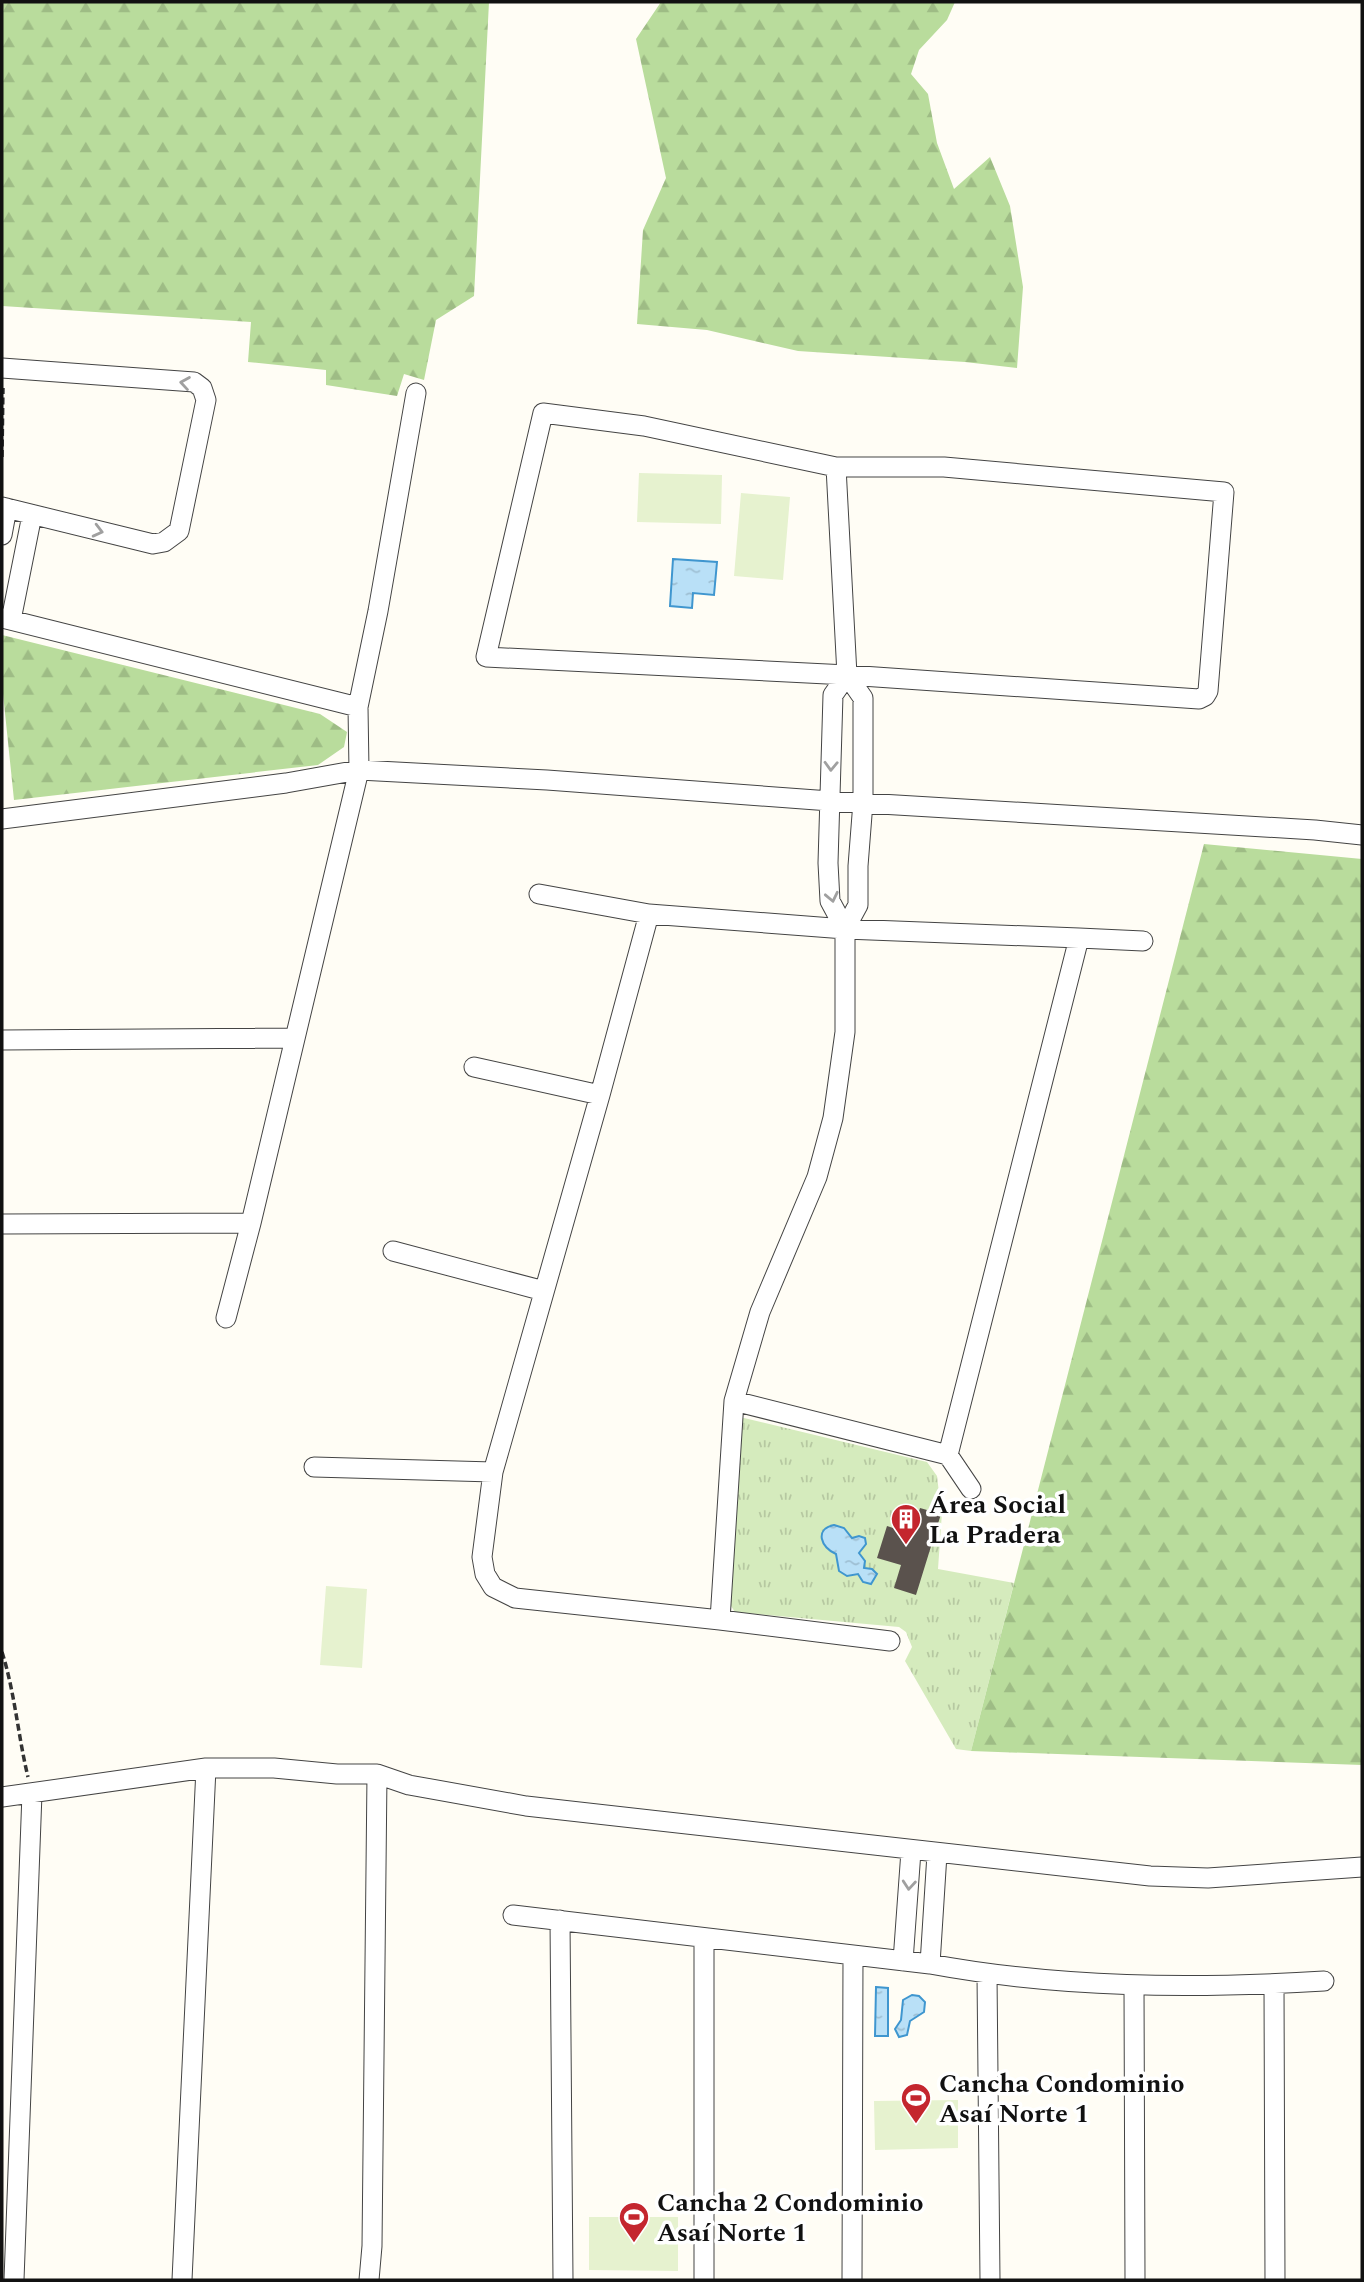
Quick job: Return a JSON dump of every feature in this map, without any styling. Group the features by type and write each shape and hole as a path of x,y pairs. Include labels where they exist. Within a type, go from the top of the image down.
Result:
{"street":[{"path":"2,368 194,382 205,394 206,400 180,531 172,538 153,544 4,508 2,535"},
{"path":"226,1318 359,770 358,707 378,611 416,393"},
{"path":"543,413 644,426 836,467 944,467 1224,492 1209,691 1199,699 847,675 486,657 543,413"},
{"path":"836,467 847,675 863,698 863,802 858,905 845,929"},
{"path":"32,515 6,619 358,707"},
{"path":"720,1620 734,1401 760,1312 817,1177 833,1118 845,1032 845,929 830,901 830,801 833,695 847,675"},
{"path":"2,819 286,783 359,770 547,780 1362,835"},
{"path":"538,894 649,914 845,929 1143,942"},
{"path":"649,914 493,1472 482,1557 485,1574 493,1587 515,1598 890,1641"},
{"path":"948,1455 1079,938"},
{"path":"2,1040 293,1038"},
{"path":"474,1067 600,1095"},
{"path":"2,1224 251,1223"},
{"path":"393,1251 544,1291"},
{"path":"734,1401 948,1455 971,1489"},
{"path":"314,1467 493,1472"},
{"path":"2,1797 206,1769 274,1768 337,1774 377,1774 409,1786 526,1806 1150,1877 1208,1878 1362,1867"},
{"path":"182,2280 206,1769"},
{"path":"369,2280 372,2246 377,1774"},
{"path":"14,2280 32,1793"},
{"path":"903,1961 911,1851"},
{"path":"930,1964 937,1854"},
{"path":"513,1915 930,1964 987,1975 1134,1986 1324,1981"},
{"path":"560,1920 563,2280"},
{"path":"704,1938 704,2280"},
{"path":"852,2280 853,1956"},
{"path":"987,1975 990,2280"},
{"path":"1274,1984 1275,2280"},
{"path":"1134,1986 1135,2280"}],"path":[{"path":"2,384 2,457"},
{"path":"2,1652 9,1675 19,1742 32,1793"}],"green space":[{"path":"2,2 489,2 474,296 436,320 424,380 404,374 397,396 326,385 326,370 248,362 251,322 2,306"},
{"path":"661,2 955,2 947,20 919,50 911,74 928,94 937,143 954,189 990,157 1010,206 1023,287 1017,368 798,351 707,330 637,324 643,230 666,178 636,39"},
{"path":"639,473 722,475 721,524 637,522"},
{"path":"741,493 790,497 783,580 734,576"},
{"path":"2,635 320,714 347,732 344,747 318,765 14,800 2,684"},
{"path":"1204,844 1362,859 1362,1765 971,1751"},
{"path":"744,1418 927,1462 937,1476 939,1493 943,1498 938,1569 1014,1583 971,1751 956,1749 905,1661 912,1647 906,1632 899,1627 735,1612 725,1597 734,1420"},
{"path":"326,1586 367,1589 362,1668 320,1665"},
{"name":"Cancha Condominio Asaí Norte 1","path":"958,2100 958,2148 875,2150 874,2101"},
{"name":"Cancha 2 Condominio Asaí Norte 1","path":"589,2217 678,2217 678,2271 589,2270"}],"water":[{"path":"673,559 717,562 714,595 693,593 692,608 670,606"},
{"path":"834,1525 844,1528 852,1538 865,1538 866,1544 859,1553 865,1561 864,1568 872,1569 877,1574 871,1584 863,1582 858,1574 847,1576 839,1571 836,1554 827,1548 822,1539 824,1530"},
{"path":"876,1987 888,1988 888,2036 875,2036"},
{"path":"912,1995 919,1996 925,2002 924,2012 910,2021 907,2035 899,2037 895,2029 901,2020 903,2000"}],"building":[{"name":"Área Social La Pradera","path":"920,1508 941,1514 916,1595 894,1588 901,1565 877,1558 887,1526 912,1534"}],"place":[{"name":"Área Social La Pradera","path":"906,1546"},
{"name":"Cancha Condominio Asaí Norte 1","path":"916,2125"},
{"name":"Cancha 2 Condominio Asaí Norte 1","path":"634,2244"}]}
